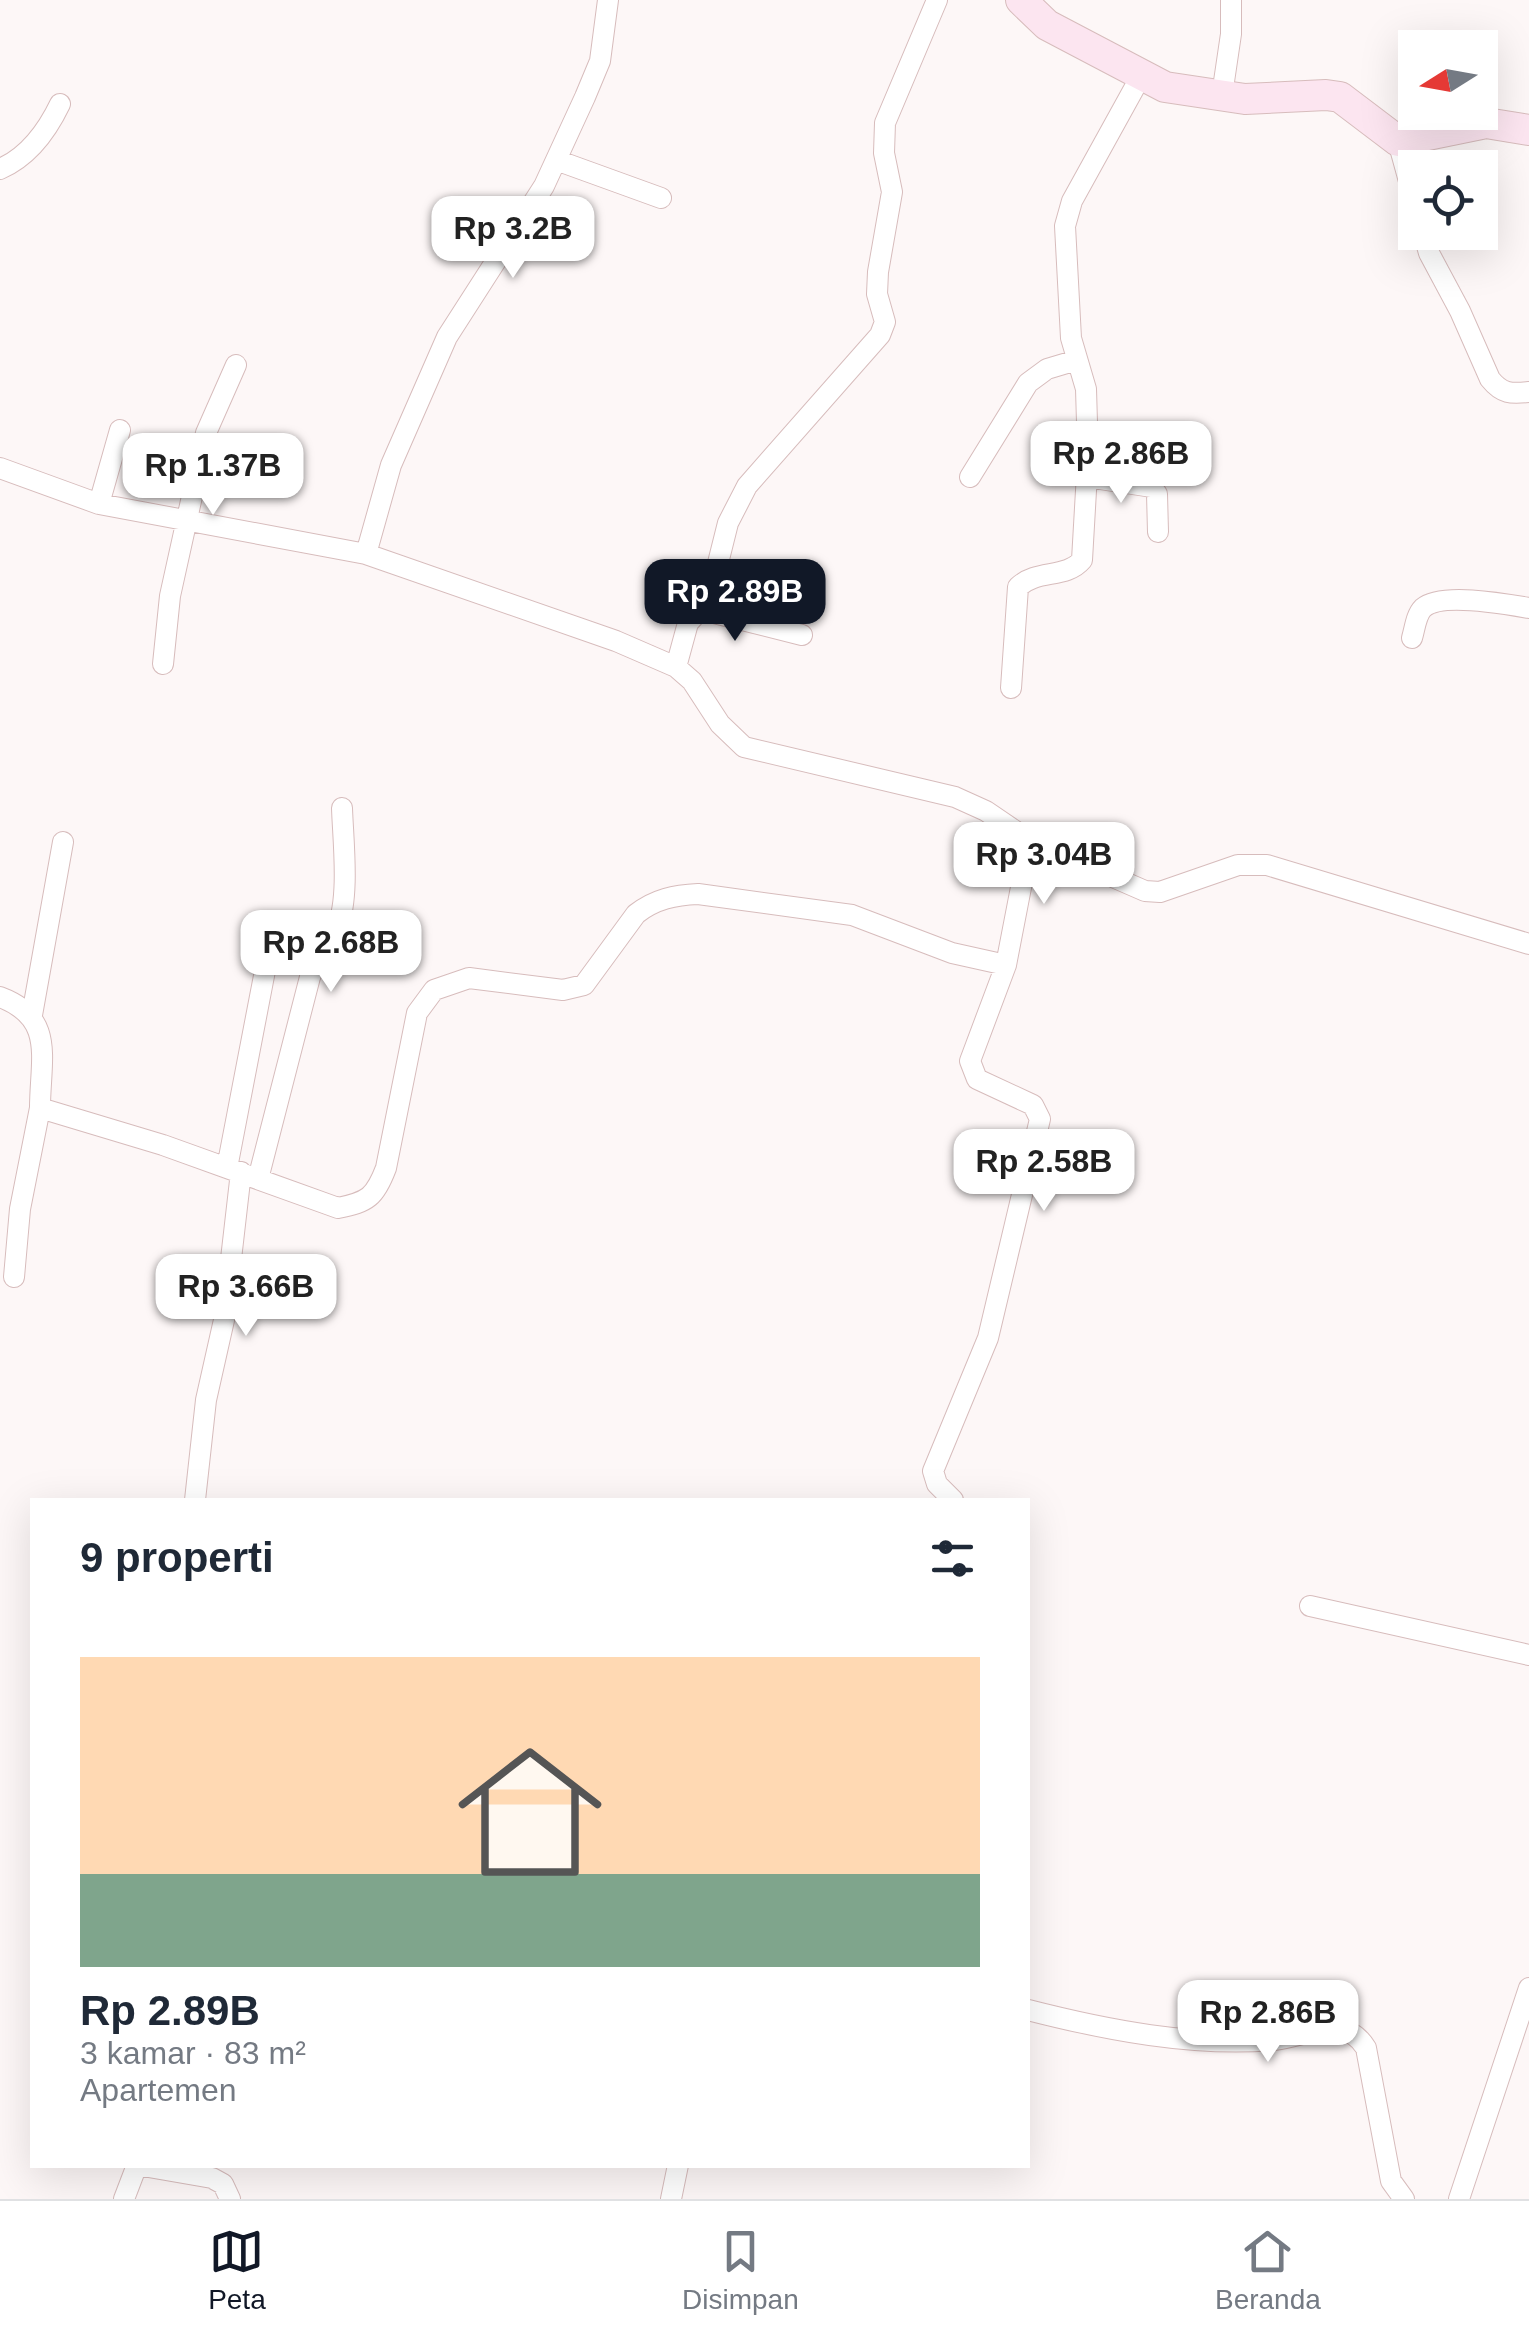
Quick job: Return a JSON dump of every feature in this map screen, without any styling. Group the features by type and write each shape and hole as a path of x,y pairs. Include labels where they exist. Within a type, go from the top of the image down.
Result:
{"street":[{"path":"366,554 391,466 447,337 544,186 600,61 608,0"},
{"path":"706,611 728,523 747,486 880,335 885,322 877,294 892,192 884,154 885,123 937,0"},
{"path":"1021,0 1047,25 1165,87 1245,99 1326,94 1340,97 1398,141 1400,150"},
{"path":"1222,96 1232,0"},
{"path":"1011,688 1018,587 1034,575 1069,570 1082,560 1087,478 1086,389 1072,338 1065,226 1080,185 1141,76"},
{"path":"0,169 24,154 48,128 60,104"},
{"path":"1398,141 1486,123 1529,130"},
{"path":"556,160 661,198"},
{"path":"1428,250 1490,379 1508,394 1529,392"},
{"path":"970,477 1028,383 1048,369 1077,360"},
{"path":"163,664 170,596 206,433 236,366"},
{"path":"99,504 120,430"},
{"path":"0,468 99,504 366,554 616,641 676,667 692,681 720,724 744,747 955,797 986,810 1030,840 1145,891 1160,892 1238,865 1267,864 1529,944"},
{"path":"1087,478 1152,487 1156,494 1158,532"},
{"path":"1412,638 1419,611 1431,602 1529,608"},
{"path":"676,667 688,623 698,612 802,635"},
{"path":"242,1173 310,976 339,924 343,894 342,808"},
{"path":"951,1498 937,1484 933,1471 988,1338 1040,1118 1032,1105 977,1078 970,1061 1006,964 1030,840"},
{"path":"14,1276 20,1209 40,1108 40,1030 32,1014 63,842"},
{"path":"40,1108 163,1144 338,1208 362,1203 378,1189 386,1168 417,1014 434,990 469,978 563,990 584,985 636,914 647,905 674,895 698,894 852,915 952,952 1006,964"},
{"path":"195,1498 206,1400 224,1320 268,955"},
{"path":"0,998 32,1014"},
{"path":"1310,1606 1529,1655"},
{"path":"1459,2199 1529,1988"},
{"path":"1030,2011 1110,2029 1193,2038 1276,2040 1329,2027 1359,2036 1366,2048 1391,2181 1404,2199"},
{"path":"124,2199 136,2168"},
{"path":"154,2168 212,2178 222,2184 230,2199"},
{"path":"670,2199 677,2168"}]}
